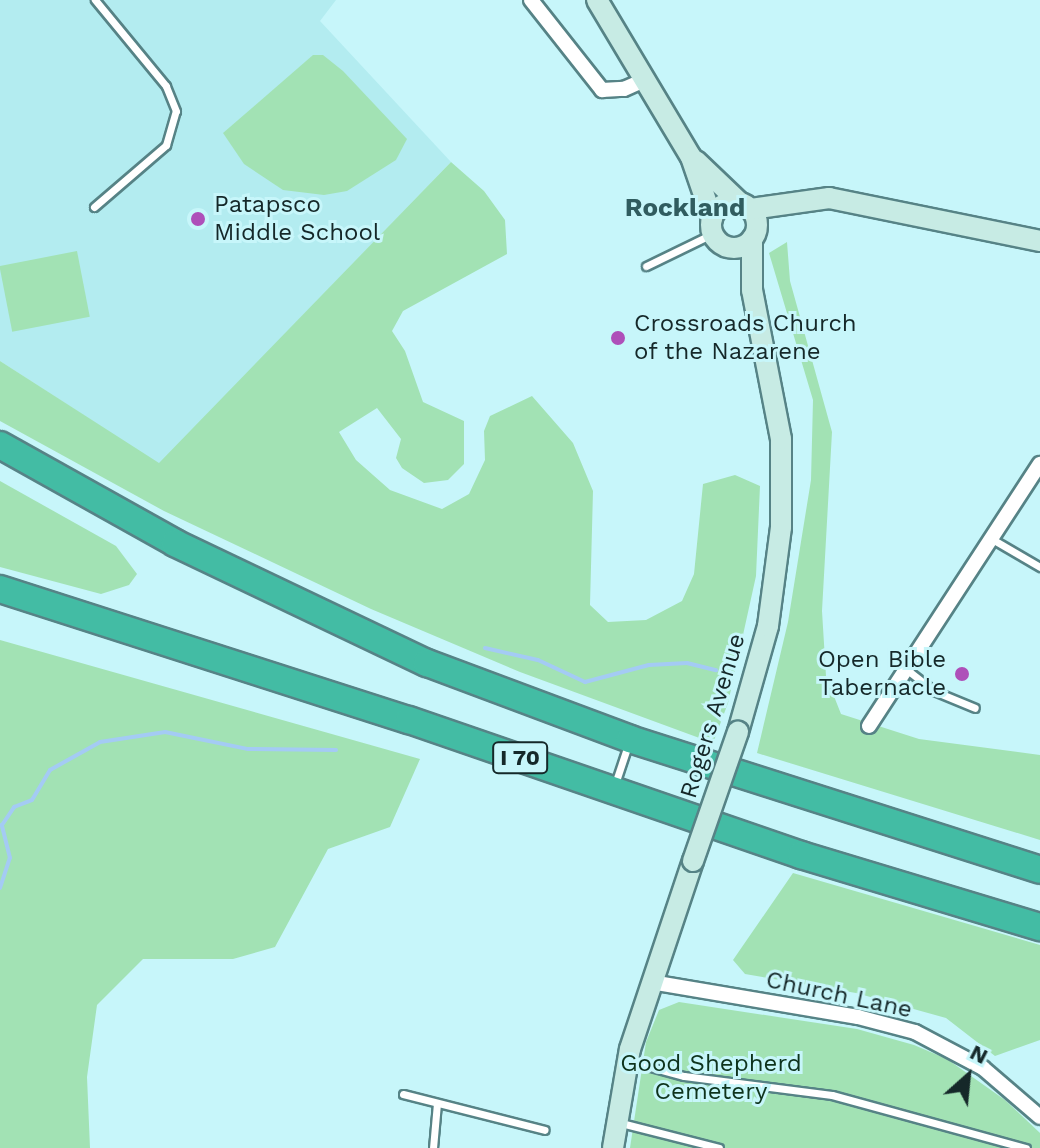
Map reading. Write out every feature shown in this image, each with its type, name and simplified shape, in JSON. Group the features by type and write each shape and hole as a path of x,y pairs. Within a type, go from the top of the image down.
{"highway":[{"name":"I 70","path":"0,445 296,604 427,663 630,739 1040,870"},
{"name":"I 70","path":"0,589 613,790 801,855 1040,927"}],"main road":[{"name":"Rogers Avenue","path":"597,0 691,157 750,219 752,290 781,439 781,527 768,626 738,732 627,1060 613,1148"},
{"name":"Rogers Avenue","path":"691,157 716,233 752,290"},
{"path":"750,219 743,246 716,233 722,204 750,219 793,202 829,198 884,206 1040,241"}],"street":[{"path":"531,0 602,90 624,89 644,80"},
{"path":"869,726 1040,464"},
{"name":"Church Lane","path":"651,982 858,1017 915,1032 983,1068 1040,1117"}],"lane":[{"path":"94,207 166,145 176,111 166,86 95,0"},
{"path":"646,266 716,233"},
{"path":"990,538 1040,567"},
{"path":"906,669 934,691 975,708"},
{"path":"613,790 630,739"},
{"path":"627,1060 684,1076 832,1095 1026,1148"},
{"path":"403,1094 545,1130"},
{"path":"433,1148 437,1103"},
{"path":"616,1122 719,1148"}],"shaded area":[{"name":"Patapsco Middle School","path":"0,0 336,0 320,21 451,162 159,464 0,361"}],"green space":[{"path":"313,55 323,55 343,71 407,139 396,160 347,191 324,195 283,190 244,164 223,133"},
{"path":"451,162 484,191 505,220 507,254 403,311 392,331 405,351 423,402 464,421 464,464 448,480 424,483 402,468 396,458 401,439 377,408 339,432 356,460 390,490 442,509 469,494 485,460 484,431 490,416 532,396 573,443 593,491 590,605 608,622 646,620 682,601 694,574 703,484 735,475 760,486 756,576 728,703 713,743 520,672 371,609 164,511 0,421 0,361 159,463"},
{"path":"787,242 790,281 832,432 822,611 826,676 841,714 919,739 1040,755 1040,840 757,753 788,622 811,480 813,400 769,253"},
{"path":"77,251 90,317 12,332 0,266"},
{"path":"0,481 116,546 137,574 129,585 101,594 0,567"},
{"path":"0,640 420,759 390,827 328,849 275,947 233,959 143,959 97,1005 87,1077 90,1148 0,1148"},
{"path":"793,873 1040,945 1040,1040 995,1056 946,1018 856,993 745,974 733,960"},
{"name":"Good Shepherd Cemetery","path":"679,1002 857,1029 914,1045 947,1059 1005,1100 1040,1133 1040,1148 630,1148 646,1042 659,1010"}],"waterway":[{"path":"485,648 538,660 585,682 649,665 687,663 716,670"},
{"path":"0,888 10,858 2,825 14,807 32,800 50,770 100,742 165,732 248,749 336,750"}],"place":[{"name":"Patapsco Middle School","path":"198,219"},
{"name":"Crossroads Church of the Nazarene","path":"618,338"},
{"name":"Open Bible Tabernacle","path":"962,674"}],"district":[{"name":"Rockland","path":"685,208"}]}
